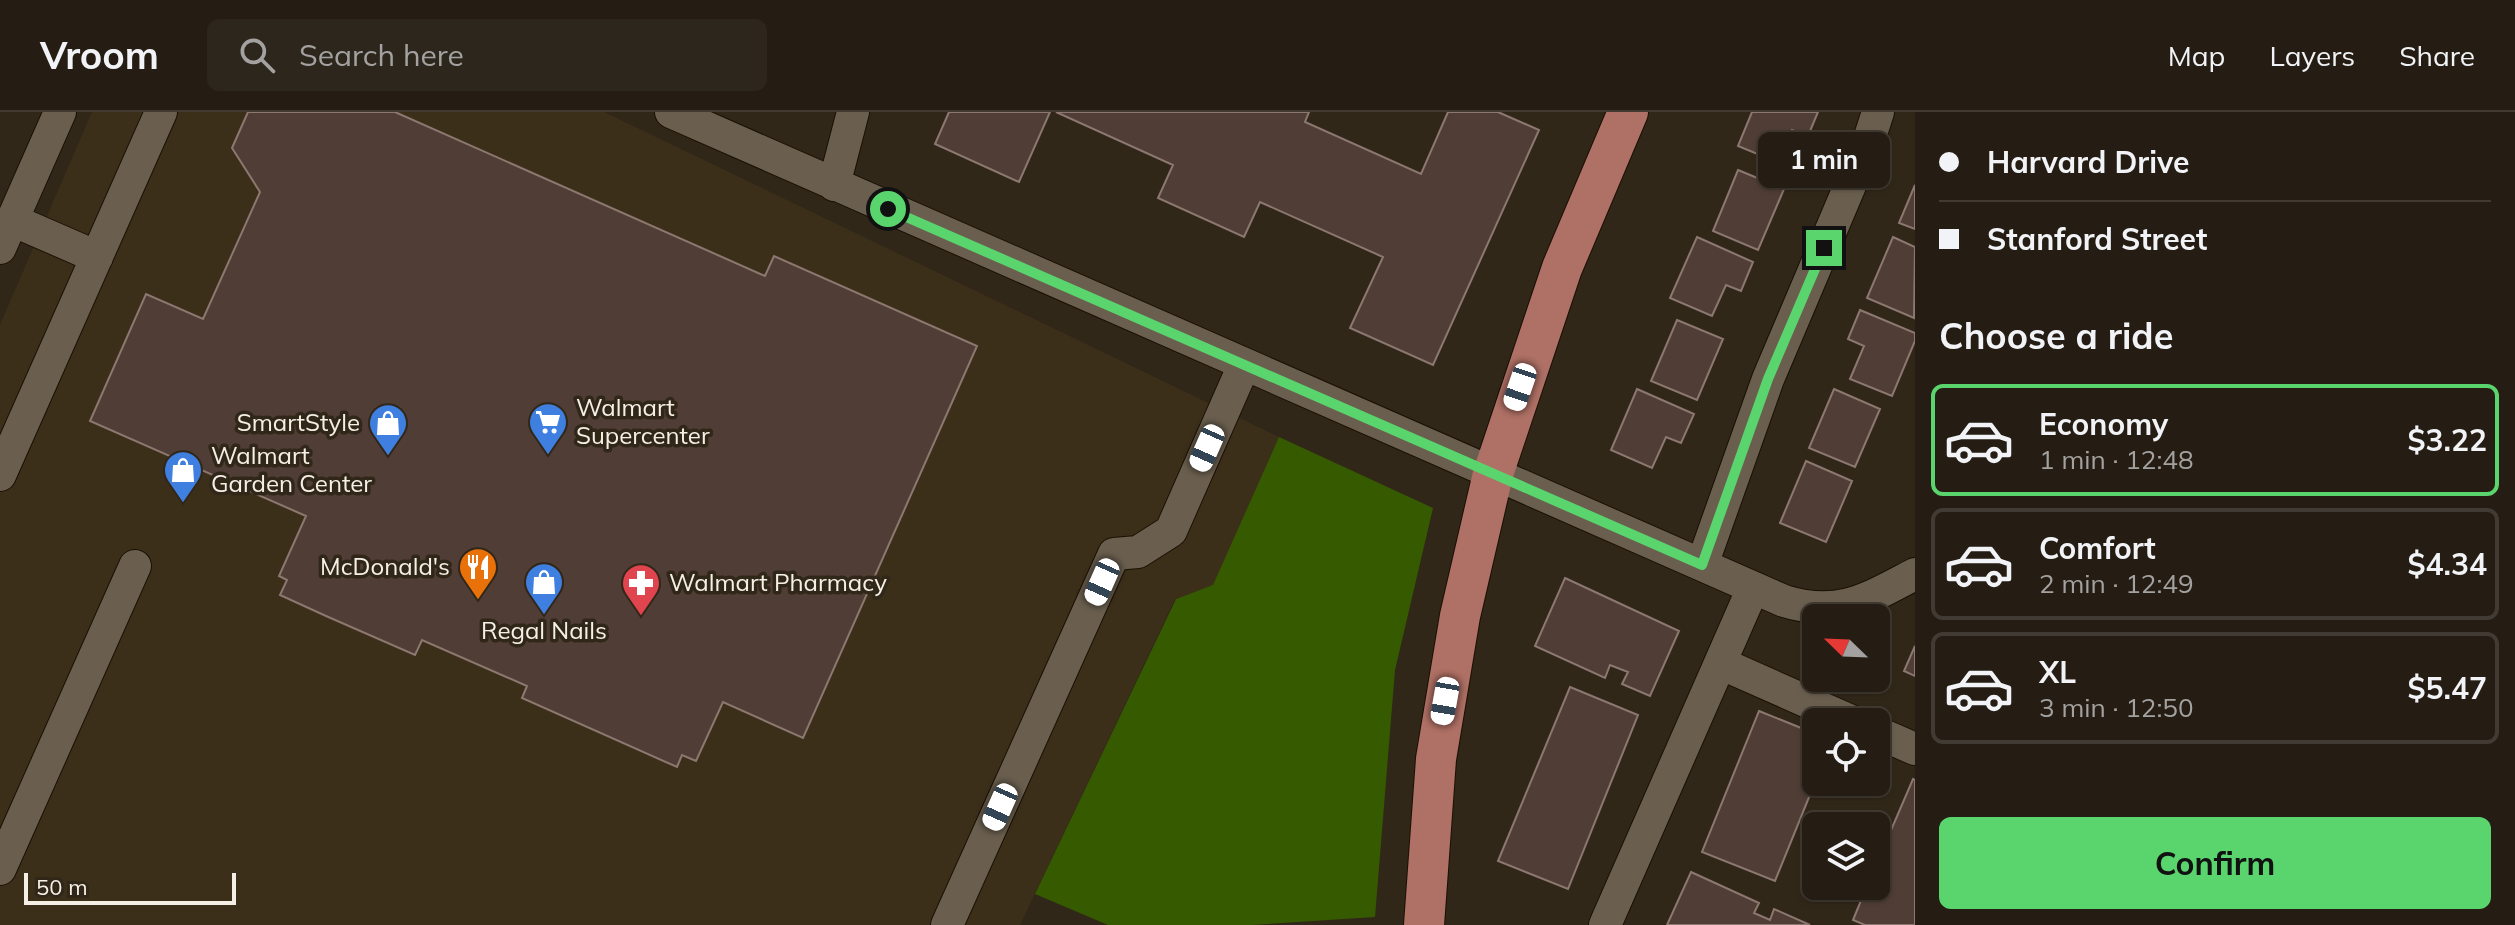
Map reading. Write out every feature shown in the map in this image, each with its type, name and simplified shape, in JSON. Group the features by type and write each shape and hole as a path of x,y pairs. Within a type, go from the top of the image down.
{"main road":[{"path":"1424,925 1436,759 1460,616 1493,474 1562,268 1627,112"}],"street":[{"path":"60,112 6,234 97,257"},
{"path":"0,475 161,112"},
{"path":"671,112 1753,588 1806,608 1827,609 1872,597 1915,574"},
{"path":"834,185 853,112"},
{"path":"1702,565 1768,379 1868,143 1878,112"},
{"path":"947,925 1114,554 1138,552 1171,531 1244,365"},
{"path":"0,869 135,566"},
{"path":"1605,925 1753,588"},
{"path":"1720,663 1821,708"},
{"path":"1890,738 1915,749"}],"shaded area":[{"path":"92,112 604,112 1279,437 1213,586 1175,599 1020,925 0,925 0,325"}],"green space":[{"path":"1279,437 1433,508 1395,670 1375,917 1252,925 1108,925 1035,894 1176,599 1213,585"}],"building":[{"name":"Walmart Supercenter","path":"248,112 395,112 765,276 774,256 977,346 803,738 723,702 696,761 682,755 677,767 522,698 527,686 422,640 415,655 326,616 280,595 287,580 279,576 306,516 90,421 146,294 203,319 260,192 232,148"},
{"path":"949,112 1050,112 1019,182 935,144"},
{"path":"1056,112 1309,112 1305,122 1421,174 1448,112 1498,112 1539,130 1433,365 1350,328 1383,257 1260,202 1244,237 1158,198 1173,165"},
{"path":"1752,112 1818,112 1808,136 1792,130 1779,163 1738,146"},
{"path":"1738,170 1784,189 1758,250 1713,231"},
{"path":"1915,185 1915,229 1899,223"},
{"path":"1697,237 1753,262 1741,291 1726,285 1712,316 1670,298"},
{"path":"1893,237 1915,247 1914,318 1867,298"},
{"path":"1860,310 1915,333 1915,341 1892,396 1850,379 1864,346 1848,339"},
{"path":"1677,320 1723,339 1697,400 1651,381"},
{"path":"1637,389 1694,414 1681,443 1666,437 1652,468 1611,450"},
{"path":"1834,389 1880,409 1855,467 1809,448"},
{"path":"1806,461 1852,481 1826,542 1780,523"},
{"path":"1565,578 1679,631 1650,696 1622,684 1628,672 1610,665 1605,678 1535,646"},
{"path":"1915,646 1915,676 1904,671"},
{"path":"1570,687 1638,715 1568,889 1498,861"},
{"path":"1759,711 1802,728 1802,796 1810,796 1775,881 1702,852"},
{"path":"1913,779 1915,925 1865,925 1853,920 1861,900 1890,900 1890,832"},
{"path":"1691,872 1759,903 1754,913 1770,920 1774,909 1810,925 1667,925"}],"place":[{"name":"Walmart Supercenter","path":"548,456"},
{"name":"SmartStyle","path":"388,457"},
{"name":"Walmart Garden Center","path":"183,504"},
{"name":"McDonald's","path":"478,601"},
{"name":"Regal Nails","path":"544,616"},
{"name":"Walmart Pharmacy","path":"641,617"}],"route":[{"path":"888,209 1702,565 1768,379 1824,248"}]}
